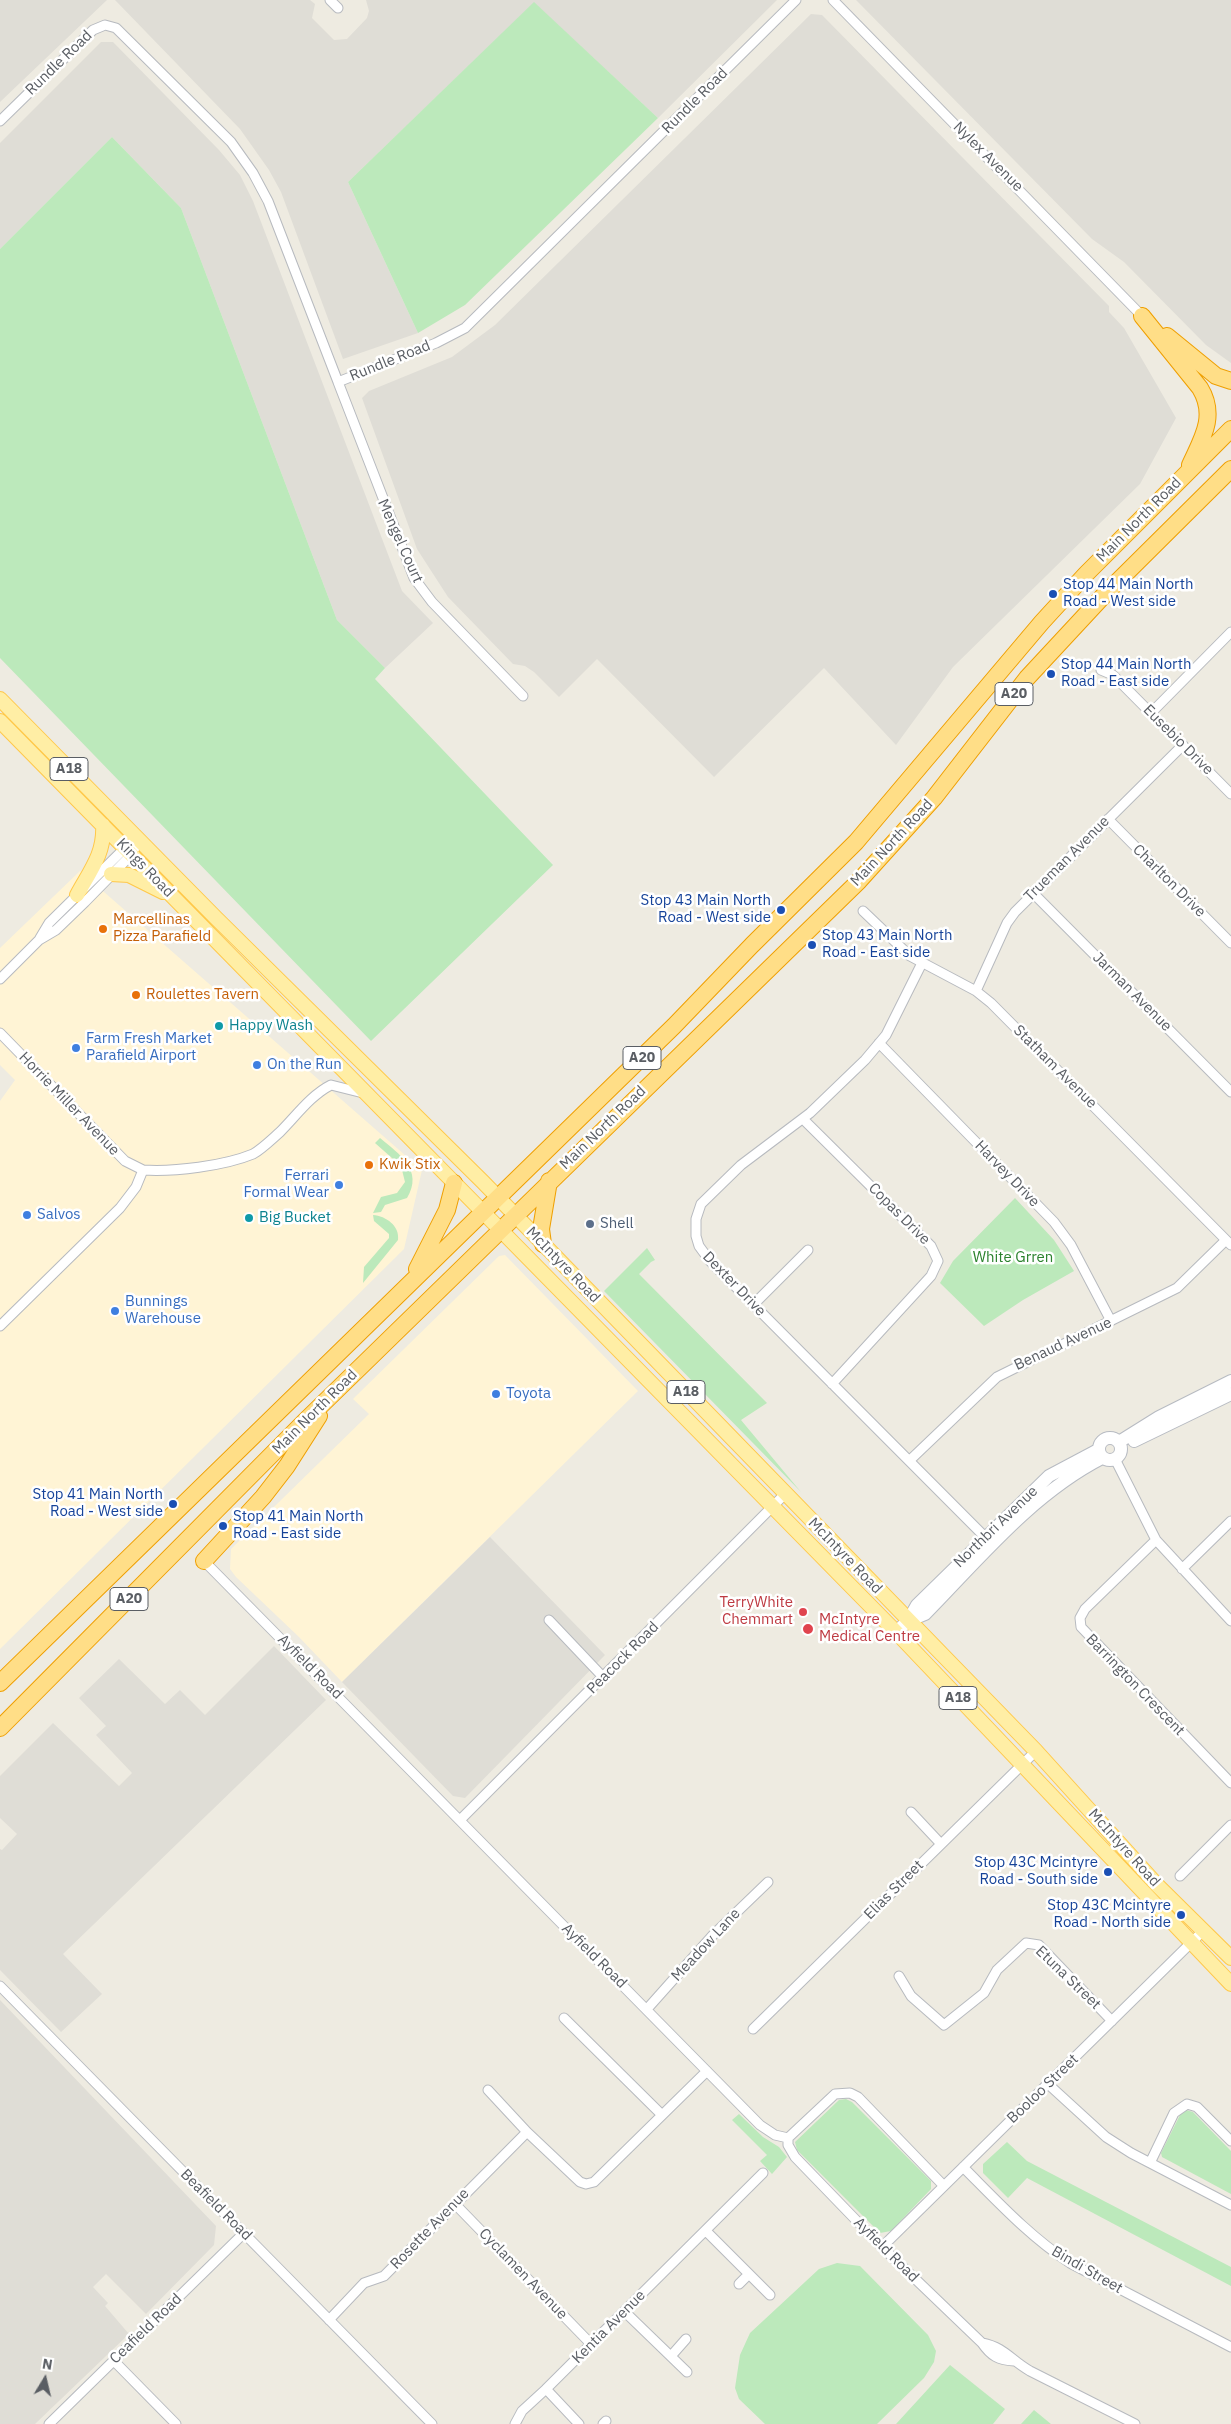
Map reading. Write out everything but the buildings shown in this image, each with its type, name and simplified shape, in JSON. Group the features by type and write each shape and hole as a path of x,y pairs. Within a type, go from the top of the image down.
{"highway":[{"path":"1142,316 1216,376 1231,381"},
{"path":"1142,316 1200,388 1206,401 1208,425 1186,474"},
{"name":"Main North Road","path":"0,1683 669,1032 752,945 856,842 1042,622 1231,429"},
{"name":"Main North Road","path":"0,1728 514,1215 858,881 934,798 1027,678 1106,593 1231,469"},
{"path":"543,1244 541,1229 549,1181"},
{"path":"412,1280 447,1210 454,1183"},
{"path":"204,1561 263,1497 287,1466 336,1391"}],"main road":[{"name":"Kings Road","path":"0,699 498,1198"},
{"name":"Kings Road","path":"0,721 500,1230"},
{"path":"77,895 100,856 104,841 103,825"},
{"path":"111,874 129,876 176,900"},
{"name":"McIntyre Road","path":"498,1198 1036,1751 1154,1881 1231,1958"},
{"name":"McIntyre Road","path":"500,1230 896,1632 1023,1763 1231,1984"},
{"path":"626,1329 645,1361 638,1370"}],"street":[{"path":"330,0 338,8"},
{"name":"Rundle Road","path":"0,121 93,30 105,25 116,28 220,131 253,173 268,201 338,382 436,343 465,328 796,0"},
{"name":"Nylex Avenue","path":"833,0 1142,316"},
{"name":"Mengel Court","path":"338,382 365,458 414,578 432,602 523,696"},
{"path":"1151,713 1229,639"},
{"name":"Eusebio Drive","path":"1101,670 1113,675 1231,794"},
{"name":"Trueman Avenue","path":"976,991 1007,923 1033,893 1182,745"},
{"name":"Charlton Drive","path":"1108,819 1231,943"},
{"path":"39,940 49,923 77,895 139,840"},
{"path":"0,979 39,940 56,930 111,874 128,850"},
{"name":"Jarman Avenue","path":"1033,893 1231,1092"},
{"name":"Statham Avenue","path":"862,910 910,956 976,991 991,1003 1228,1243"},
{"name":"Dexter Drive","path":"922,963 886,1035 879,1044 803,1119 741,1165 706,1197 698,1211 696,1236 704,1254 988,1541"},
{"name":"Horrie Miller Avenue","path":"0,1033 125,1161 143,1170"},
{"name":"Harvey Drive","path":"879,1044 1054,1222 1071,1246 1111,1321"},
{"path":"0,1326 120,1208 136,1187 143,1170 198,1166 234,1160 255,1153 296,1116 319,1091 331,1085 342,1086 368,1095"},
{"name":"Copas Drive","path":"803,1119 931,1246 938,1261 931,1276 832,1384"},
{"name":"Benaud Avenue","path":"909,1461 998,1377 1177,1288 1228,1243"},
{"path":"753,1304 808,1250"},
{"path":"1120,1445 1158,1418 1231,1382"},
{"path":"1120,1445 1231,1394"},
{"path":"1105,1456 1120,1455 1120,1445 1113,1438 1106,1438 1100,1443 1105,1456 1156,1540 1231,1621"},
{"name":"Northbri Avenue","path":"896,1632 908,1621 917,1605 988,1541 1049,1476 1105,1456"},
{"name":"Peacock Road","path":"460,1820 786,1494"},
{"path":"1182,1569 1231,1521"},
{"name":"Barrington Crescent","path":"1156,1540 1085,1609 1080,1618 1081,1627 1085,1634 1231,1783"},
{"name":"Ayfield Road","path":"204,1561 767,2131 788,2138 788,2145 796,2157 882,2247 982,2343 995,2358 1014,2361 1135,2424"},
{"path":"549,1620 604,1677"},
{"name":"Elias Street","path":"753,2029 1036,1751"},
{"path":"911,1812 941,1844"},
{"path":"1180,1876 1231,1825"},
{"name":"Meadow Lane","path":"646,2009 713,1935 768,1882"},
{"name":"Booloo Street","path":"882,2247 1203,1930"},
{"name":"Etuna Street","path":"899,1976 911,1996 944,2025 984,1993 997,1970 1026,1943 1039,1945 1112,2021"},
{"name":"Beafield Road","path":"0,1986 432,2424"},
{"path":"564,2018 662,2115"},
{"path":"488,2090 527,2132 580,2182 586,2184 594,2182 707,2071"},
{"path":"1048,2084 1106,2137 1150,2163 1231,2205"},
{"path":"788,2138 835,2094 850,2093 858,2097 943,2186"},
{"path":"1150,2163 1174,2113 1187,2104 1197,2107 1231,2142"},
{"name":"Rosette Avenue","path":"329,2320 364,2283 384,2276 527,2132"},
{"name":"Bindi Street","path":"963,2167 1028,2232 1046,2247 1087,2272 1231,2347"},
{"name":"Kentia Avenue","path":"515,2424 522,2411 625,2312 763,2174"},
{"name":"Cyclamen Avenue","path":"455,2204 591,2344"},
{"path":"706,2231 770,2295"},
{"name":"Ceafield Road","path":"49,2424 244,2233"},
{"path":"739,2284 749,2274"},
{"path":"625,2312 687,2372"},
{"path":"671,2356 686,2339"},
{"path":"114,2360 176,2424"},
{"path":"546,2389 579,2424"}],"shaded area":[{"path":"0,0 107,0 0,102"},
{"path":"115,0 310,0 315,4 312,18 334,40 347,39 367,18 369,11 366,0 777,0 658,118 534,3 348,182 418,333 343,359 281,192 269,170 240,129"},
{"path":"856,0 1231,0 1231,363 1206,345 1124,262 1092,239"},
{"path":"811,14 822,15 1109,306 1109,312 1124,328 1176,418 1140,484 953,667 896,745 824,668 714,777 597,659 559,697 534,672 525,666 513,664 448,597 417,549 362,398 369,391 452,357 495,325"},
{"path":"101,42 113,42 219,150 240,175 253,201 402,591 433,623 385,668 337,620 181,208 112,137 0,249 0,143"},
{"path":"80,871 422,1170 404,1249 0,1649 0,1101 15,1080 0,1065 0,948"},
{"path":"505,1255 638,1391 342,1682 299,1637 236,1577 230,1569 231,1549 369,1414 353,1399 499,1256"},
{"path":"490,1537 605,1655 465,1798 453,1796 342,1682"},
{"path":"274,1646 326,1700 63,1954 102,1994 61,2032 0,1970 0,1849 2,1850 17,1834 0,1818 0,1776 53,1723 119,1786 132,1773 96,1735 106,1726 79,1698 119,1659 165,1704 180,1690 205,1715"},
{"path":"0,2000 216,2226 214,2245 146,2314 106,2274 93,2287 108,2303 105,2306 129,2334 35,2424 0,2424"}],"green space":[{"path":"534,2 658,118 465,305 418,333 348,182"},
{"path":"112,137 181,208 337,620 385,668 375,679 553,865 371,1041 0,658 0,249"},
{"path":"380,1138 395,1150 407,1164 413,1179 412,1188 407,1198 385,1205 381,1212 373,1213 381,1197 397,1193 405,1182 401,1166 375,1143"},
{"name":"White Grren","path":"1015,1198 1054,1240 1074,1271 1023,1300 984,1326 940,1283 953,1261"},
{"path":"373,1215 383,1217 394,1226 397,1230 398,1240 363,1283 364,1267 389,1238 389,1234 374,1221"},
{"path":"647,1248 655,1260 639,1274 767,1403 741,1420 801,1492 604,1291"},
{"path":"846,2099 852,2102 931,2181 931,2189 891,2231 880,2233 797,2150 795,2142 839,2100"},
{"path":"1182,2111 1193,2112 1231,2151 1231,2194 1162,2157 1161,2153"},
{"path":"739,2114 763,2137 779,2147 787,2157 772,2174 760,2161 767,2155 732,2120"},
{"path":"1007,2142 1027,2161 1231,2267 1231,2286 1027,2178 1008,2198 983,2173 983,2164"},
{"path":"837,2263 860,2266 928,2335 936,2351 934,2362 924,2378 877,2424 765,2424 739,2399 735,2388 740,2355 750,2333 819,2269"},
{"path":"950,2365 1005,2409 993,2424 896,2424"},
{"path":"1034,2410 1051,2424 1021,2424"}],"place":[{"name":"Stop 44 Main North Road - West side","path":"1053,594"},
{"name":"Stop 44 Main North Road - East side","path":"1051,674"},
{"name":"Stop 43 Main North Road - West side","path":"781,910"},
{"name":"Marcellinas Pizza Parafield","path":"103,929"},
{"name":"Stop 43 Main North Road - East side","path":"812,945"},
{"name":"Roulettes Tavern","path":"136,995"},
{"name":"Happy Wash","path":"219,1026"},
{"name":"Farm Fresh Market Parafield Airport","path":"76,1048"},
{"name":"On the Run","path":"257,1065"},
{"name":"Kwik Stix","path":"369,1165"},
{"name":"Ferrari Formal Wear","path":"339,1185"},
{"name":"Salvos","path":"27,1215"},
{"name":"Big Bucket","path":"249,1218"},
{"name":"Shell","path":"590,1224"},
{"name":"Bunnings Warehouse","path":"115,1311"},
{"name":"Toyota","path":"496,1394"},
{"name":"Stop 41 Main North Road - West side","path":"173,1504"},
{"name":"Stop 41 Main North Road - East side","path":"223,1526"},
{"name":"TerryWhite Chemmart","path":"803,1612"},
{"name":"McIntyre Medical Centre","path":"808,1629"},
{"name":"Stop 43C Mcintyre Road - South side","path":"1108,1872"},
{"name":"Stop 43C Mcintyre Road - North side","path":"1181,1915"}]}
